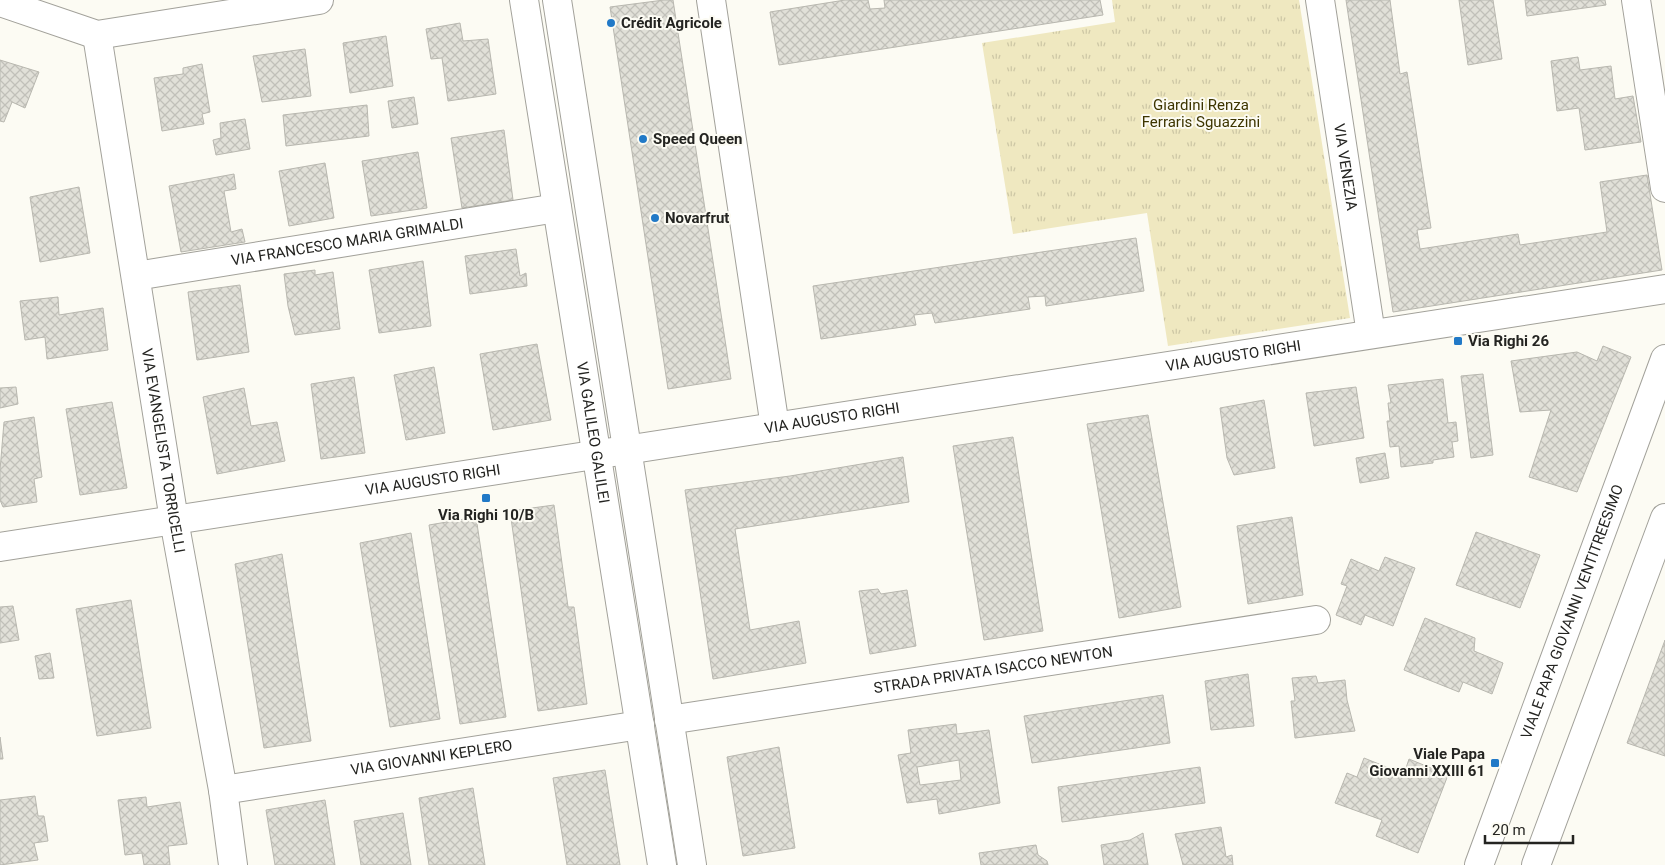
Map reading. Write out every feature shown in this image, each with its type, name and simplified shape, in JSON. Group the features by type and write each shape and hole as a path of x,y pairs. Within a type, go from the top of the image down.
{"street":[{"path":"0,2 97,35 319,0"},
{"name":"VIA GALILEO GALILEI","path":"524,0 662,865"},
{"name":"VIA GALILEO GALILEI","path":"557,0 692,865"},
{"path":"711,0 775,427"},
{"name":"VIA VENEZIA","path":"1320,0 1371,334"},
{"path":"1636,0 1665,188"},
{"name":"VIA EVANGELISTA TORRICELLI","path":"97,35 174,520 223,790 233,865"},
{"name":"VIA FRANCESCO MARIA GRIMALDI","path":"136,276 558,208"},
{"name":"VIA AUGUSTO RIGHI","path":"0,547 1665,289"},
{"name":"VIALE PAPA GIOVANNI VENTITREESIMO","path":"1479,865 1665,359"},
{"path":"1536,865 1665,518"},
{"name":"STRADA PRIVATA ISACCO NEWTON","path":"669,720 1316,620"},
{"name":"VIA GIOVANNI KEPLERO","path":"223,790 640,725"}],"green space":[{"name":"Giardini Renza Ferraris Sguazzini","path":"1112,0 1299,0 1350,318 1168,346 1147,213 1013,234 982,43 1115,22"}],"building":[{"path":"673,0 731,379 668,389 610,7"},
{"path":"845,0 868,0 870,9 885,8 884,0 1100,0 1103,15 779,65 770,12"},
{"path":"1346,0 1390,0 1400,74 1407,72 1431,228 1417,230 1420,249 1518,234 1520,245 1607,232 1600,182 1647,175 1662,270 1393,312"},
{"path":"1459,0 1493,0 1502,59 1468,65"},
{"path":"1525,0 1605,0 1606,5 1527,16"},
{"path":"460,23 463,41 488,39 496,94 448,101 442,58 431,59 426,29"},
{"path":"386,36 393,86 350,93 343,43"},
{"path":"305,49 311,96 262,102 253,56"},
{"path":"1578,57 1580,70 1611,66 1615,99 1633,96 1641,142 1585,150 1579,108 1557,111 1551,61"},
{"path":"0,60 39,72 25,108 12,102 4,122 0,121"},
{"path":"202,64 210,112 202,114 204,124 162,131 154,78 183,74 183,68"},
{"path":"414,97 418,124 392,128 388,101"},
{"path":"367,105 369,136 286,146 283,115"},
{"path":"245,119 250,149 216,155 213,140 221,138 220,123"},
{"path":"504,130 513,200 462,208 451,138"},
{"path":"418,152 427,208 371,216 362,161"},
{"path":"325,163 334,218 289,226 279,171"},
{"path":"234,174 236,189 224,191 231,232 242,229 245,242 181,252 169,186"},
{"path":"79,187 90,253 40,262 30,197"},
{"path":"1136,238 1144,291 1046,306 1045,296 1028,297 1030,309 935,323 932,313 914,315 916,325 821,339 813,286"},
{"path":"516,249 520,276 526,273 527,286 470,294 465,256"},
{"path":"423,261 431,326 379,333 369,270"},
{"path":"315,270 315,275 333,272 340,329 295,335 288,306 284,274"},
{"path":"240,285 249,352 197,360 188,292"},
{"path":"58,297 59,315 103,308 108,350 47,359 45,337 25,340 20,301"},
{"path":"537,344 551,420 493,430 480,354"},
{"path":"1603,346 1631,357 1577,492 1529,477 1551,410 1520,412 1511,361 1577,352 1597,361"},
{"path":"434,367 445,433 406,440 394,375"},
{"path":"1483,374 1493,455 1471,458 1461,376"},
{"path":"354,377 365,453 321,459 311,384"},
{"path":"1443,379 1448,423 1456,422 1458,441 1452,442 1454,457 1433,460 1433,463 1401,467 1399,446 1390,447 1387,421 1390,421 1388,403 1391,403 1388,385"},
{"path":"16,387 18,404 0,408 0,388"},
{"path":"1356,387 1364,438 1314,446 1306,393"},
{"path":"244,388 251,426 277,422 285,461 217,474 203,397"},
{"path":"1264,400 1275,468 1234,475 1227,458 1220,408"},
{"path":"112,402 127,488 80,495 66,409"},
{"path":"1148,415 1181,607 1119,618 1087,424"},
{"path":"34,417 42,477 34,479 37,502 3,507 0,500 0,470 4,422"},
{"path":"1013,437 1043,631 984,640 953,446"},
{"path":"1385,453 1389,478 1360,483 1356,458"},
{"path":"903,457 909,502 735,529 750,630 799,621 806,663 713,679 685,490 790,476"},
{"path":"554,505 568,607 574,607 587,704 538,711 510,511"},
{"path":"476,517 506,717 460,724 429,525"},
{"path":"1292,517 1303,595 1248,604 1237,526"},
{"path":"1476,532 1540,555 1520,608 1456,585"},
{"path":"411,533 440,719 390,727 360,543"},
{"path":"282,554 311,741 264,748 235,564"},
{"path":"1385,557 1415,568 1393,626 1365,615 1361,625 1336,615 1347,586 1341,584 1351,559 1379,571"},
{"path":"878,589 881,594 907,590 916,646 870,654 859,591"},
{"path":"131,600 151,728 97,736 76,609"},
{"path":"13,606 19,640 0,643 0,607"},
{"path":"1425,618 1475,638 1474,651 1503,663 1492,694 1463,682 1459,692 1404,670"},
{"path":"1665,640 1665,756 1627,743"},
{"path":"50,653 54,678 39,679 35,656"},
{"path":"1248,674 1254,726 1211,730 1205,681"},
{"path":"1316,676 1318,683 1345,680 1347,700 1355,731 1295,738 1291,701 1295,701 1292,678"},
{"path":"1163,695 1170,743 1032,763 1024,716"},
{"path":"956,724 957,734 989,730 1000,803 939,814 937,799 907,803 898,755 911,753 908,730","holes":["959,760 961,780 920,785 917,767"]},
{"path":"0,737 3,759 0,759"},
{"path":"779,747 795,848 743,856 727,757"},
{"path":"1364,758 1404,774 1409,759 1448,775 1418,853 1376,836 1382,820 1335,803 1347,773 1357,777"},
{"path":"1200,767 1205,803 1062,822 1058,787"},
{"path":"605,770 620,865 567,865 553,778"},
{"path":"473,788 485,865 429,865 419,798"},
{"path":"35,796 38,816 44,816 48,841 34,843 38,860 0,865 0,800"},
{"path":"146,797 147,807 180,802 187,844 168,846 170,865 144,865 142,853 125,855 118,800"},
{"path":"325,800 335,865 275,865 266,810"},
{"path":"403,813 411,865 361,865 354,821"},
{"path":"1221,827 1226,857 1232,855 1233,865 1183,865 1175,834"},
{"path":"1143,833 1148,865 1104,865 1101,845 1130,840"},
{"path":"1036,845 1038,855 1047,861 1048,865 981,865 979,853"}],"place":[{"name":"Crédit Agricole","path":"611,23"},
{"name":"Speed Queen","path":"643,139"},
{"name":"Novarfrut","path":"655,218"},
{"name":"Via Righi 26","path":"1458,341"},
{"name":"Via Righi 10/B","path":"486,498"},
{"name":"Viale Papa Giovanni XXIII 61","path":"1495,763"}]}
